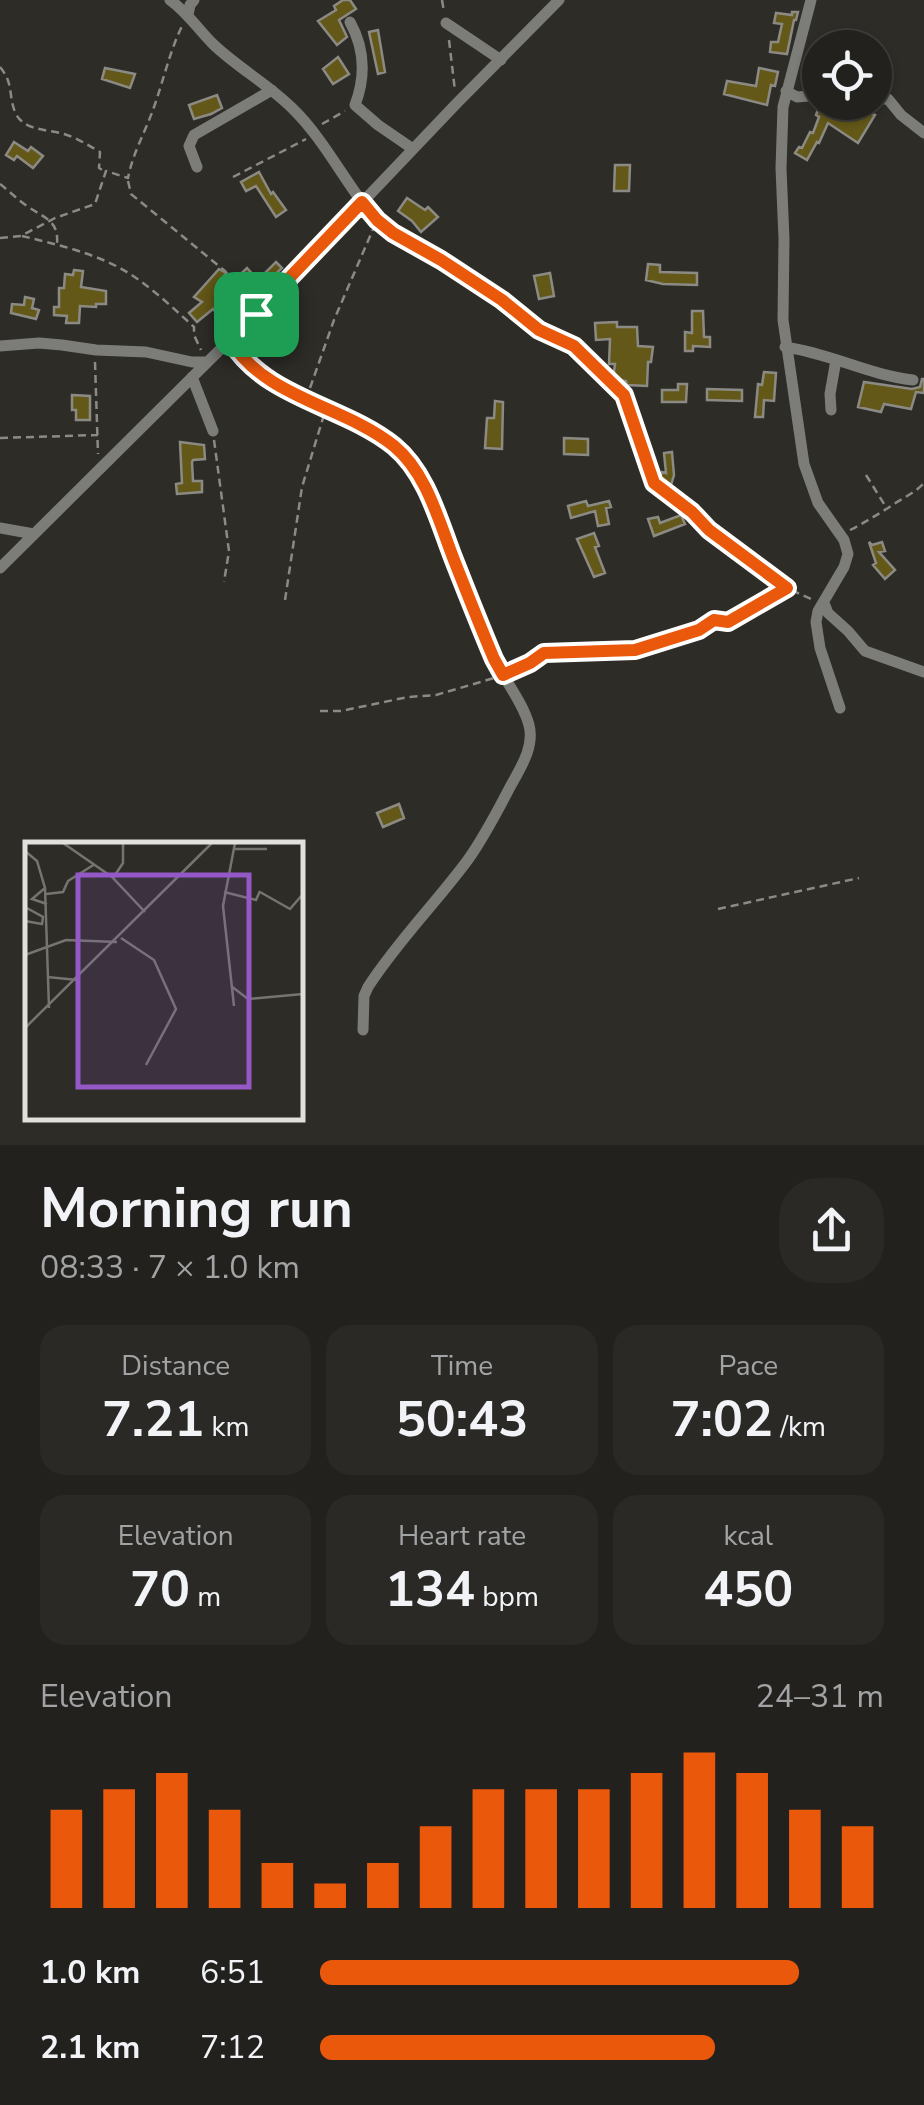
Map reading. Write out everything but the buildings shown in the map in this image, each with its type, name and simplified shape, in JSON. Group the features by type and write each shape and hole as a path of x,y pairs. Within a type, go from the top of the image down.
{"street":[{"path":"170,0 230,59 295,111 362,202"},
{"path":"188,15 194,0"},
{"path":"0,568 256,314 560,0"},
{"path":"810,0 786,91 781,168 783,320 804,464 818,503 846,547 847,561 816,622 816,634 840,708"},
{"path":"350,22 358,36 363,62 362,84 355,104 412,149"},
{"path":"446,22 501,60"},
{"path":"197,167 189,146 194,135 272,90"},
{"path":"786,91 802,97"},
{"path":"892,104 924,133"},
{"path":"230,340 238,354 268,379 373,432 408,460 428,496 488,643 529,724 531,735 524,760 484,837 368,987 363,1006 364,1030"},
{"path":"0,346 39,343 146,352 207,362"},
{"path":"785,347 814,351 886,377 913,380"},
{"path":"830,410 836,360"},
{"path":"192,377 213,431"},
{"path":"0,528 34,534"},
{"path":"822,605 865,651 924,673"}],"path":[{"path":"442,0 457,103"},
{"path":"188,15 130,161 131,194 226,271 256,314"},
{"path":"0,67 12,87 16,114 27,126 64,134 100,152 98,168 128,178"},
{"path":"233,178 314,134 316,128 355,104"},
{"path":"21,236 94,204 106,172"},
{"path":"0,184 30,209 51,220 57,234 56,244"},
{"path":"362,202 393,233 502,300 539,330 574,346 624,395 654,483 787,588 822,605"},
{"path":"284,600 302,487 323,418 310,390 377,220"},
{"path":"0,238 21,236 56,244 121,269 194,327 207,362"},
{"path":"96,350 98,471"},
{"path":"213,431 229,551 224,582"},
{"path":"0,438 99,435"},
{"path":"866,475 887,508"},
{"path":"838,532 878,517 924,483"},
{"path":"320,711 342,711 436,695 503,675 544,653 635,650 699,630 714,620 728,622 787,588"},
{"path":"718,909 859,878"}],"route":[{"path":"362,202 393,233 502,300 539,330 574,346 624,395 654,483 787,588 728,622 714,620 699,630 635,650 544,653 503,675 438,518 408,460 373,432 268,379 238,354 230,340 256,314 362,202"}]}
